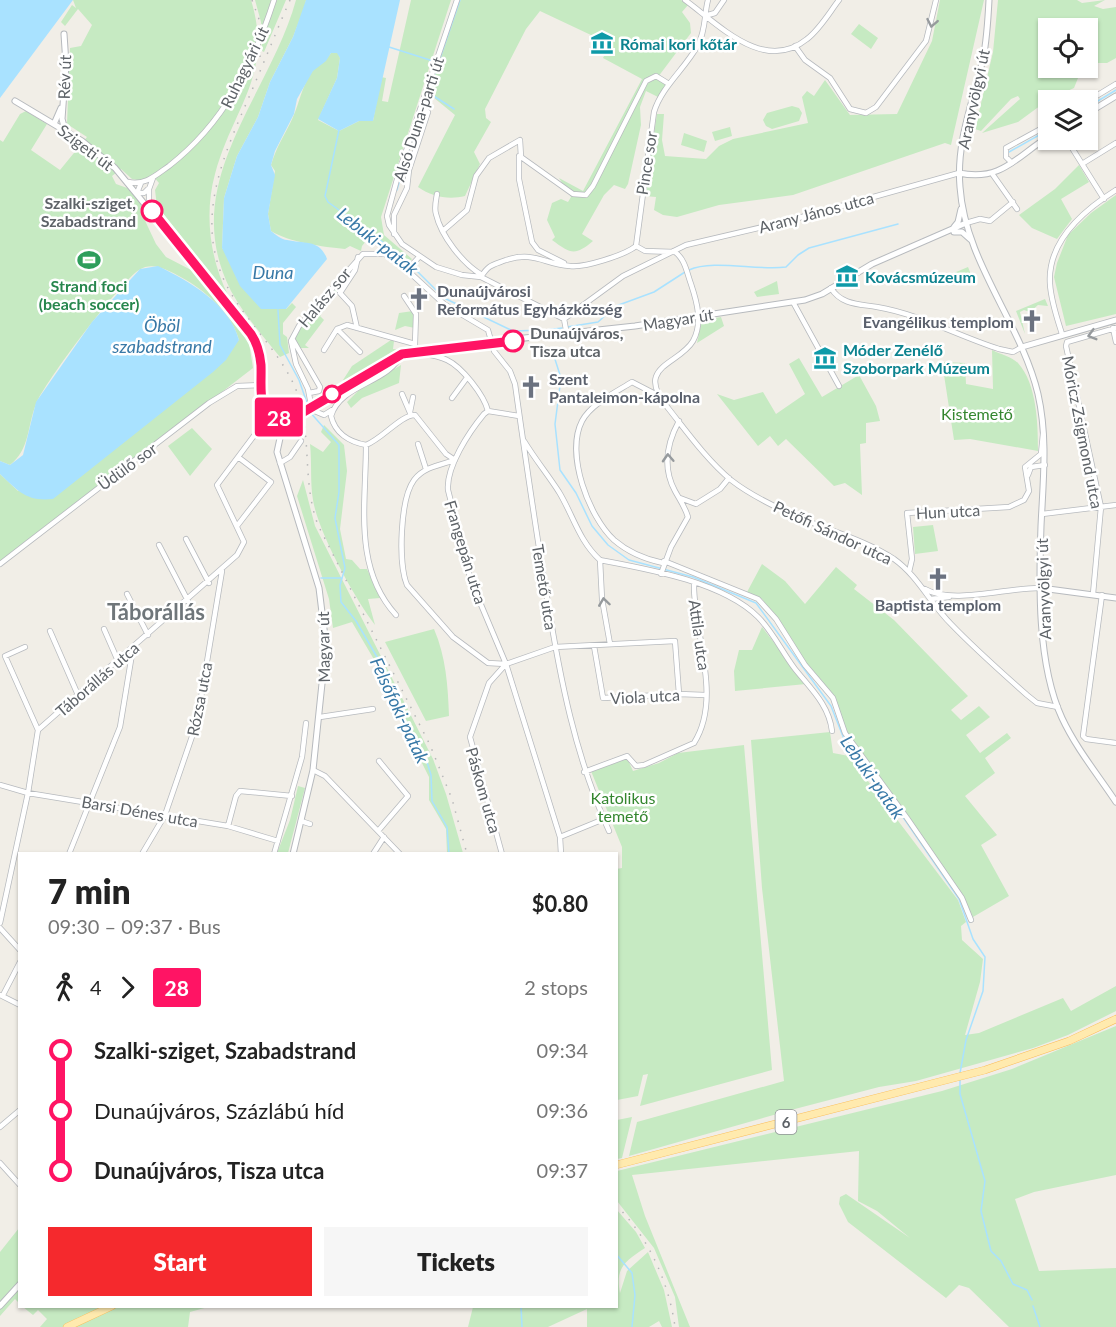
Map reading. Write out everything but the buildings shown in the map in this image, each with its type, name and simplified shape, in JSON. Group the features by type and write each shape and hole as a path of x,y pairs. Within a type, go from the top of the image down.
{"main road":[{"name":"6","path":"618,1164 959,1077 1069,1041 1116,1019"},
{"path":"67,1327 108,1308"}],"street":[{"name":"Ruhagyári út","path":"128,182 141,183 153,178 196,143 222,114 248,68 274,0"},
{"name":"Alsó Duna-parti út","path":"395,235 388,219 389,209 457,0"},
{"path":"685,0 736,38 753,47 779,51 795,46 812,35 839,0"},
{"path":"708,15 715,13 724,0"},
{"path":"795,46 805,60 831,78 850,109 862,113 876,107 924,45 930,33 936,0"},
{"name":"Aranyvölgyi út","path":"989,0 985,47 963,131 959,181 966,223 1022,347 1039,398 1045,458 1041,588 1047,658 1058,707"},
{"path":"695,7 707,3 708,15"},
{"name":"Pince sor","path":"636,246 654,112 669,84 698,45 708,15"},
{"name":"Rév út","path":"64,34 66,64 62,119 65,130"},
{"path":"521,157 573,194 586,195 593,186 646,81 656,76 669,84"},
{"path":"1098,95 1116,84"},
{"path":"1098,107 1116,96"},
{"name":"Szigeti út","path":"15,101 65,130 102,156 149,207 251,334 260,354 262,403 272,413"},
{"path":"54,124 63,104"},
{"path":"425,109 428,111 410,164 407,188 394,215 395,235 419,257 447,272 481,276"},
{"path":"1012,163 1006,157 1006,148 1038,130"},
{"path":"444,230 465,213 476,176 489,158 520,140 519,179 530,236 534,246 546,257"},
{"path":"1082,164 1116,143"},
{"path":"959,173 969,176 993,175 1038,144"},
{"path":"1073,150 1104,199"},
{"name":"Arany János utca","path":"564,322 623,276 673,251 702,240 784,222 959,173"},
{"path":"993,175 1017,209"},
{"path":"959,181 969,176"},
{"name":"Ruhagyári út","path":"149,207 148,189 153,178"},
{"path":"141,183 137,193 144,193 148,189"},
{"path":"1062,334 1049,282 1054,261 1073,222 1116,190"},
{"path":"437,194 436,214 462,261 481,276 564,322 566,333"},
{"path":"966,223 980,219 990,221 1012,202"},
{"path":"946,233 958,222 962,204"},
{"name":"Magyar út","path":"296,416 414,349 492,344 811,298 872,264 966,223"},
{"path":"946,233 962,232 975,246"},
{"path":"481,276 492,263 529,255 546,257 576,266 623,254 636,246"},
{"name":"Arany János utca","path":"636,246 645,251 673,251"},
{"path":"661,397 656,383 658,372 691,344 699,311 686,271 679,255 673,251"},
{"name":"Halász sor","path":"291,338 320,387 319,391 309,393 292,352 291,338 358,257 365,253 374,254"},
{"name":"Temető utca","path":"374,254 383,253 409,269 444,304 488,330 494,351 514,380 555,647 569,717 584,772 609,831"},
{"name":"Halász sor","path":"357,328 352,306 340,293 355,270 358,257"},
{"path":"409,269 419,257"},
{"path":"831,288 850,303 907,313 995,348 1013,352 1062,334 1116,320"},
{"path":"404,296 416,314 414,349"},
{"path":"793,302 839,386"},
{"path":"324,350 337,329 347,325 357,328 448,360 466,379 488,411 519,416"},
{"path":"1115,328 1116,342"},
{"name":"Móricz Zsigmond utca","path":"1093,594 1101,507 1067,342 1115,328"},
{"path":"337,329 360,352"},
{"path":"309,393 314,412 324,415 333,411 350,393 396,365 402,354"},
{"path":"452,398 466,379"},
{"name":"Petőfi Sándor utca","path":"664,562 635,555 610,535 593,511 577,463 576,452 582,422 599,404 632,382 661,397 729,478 749,492 797,517 879,550 909,572 951,624 1037,704 1058,707"},
{"name":"Üdülő sor","path":"0,564 208,403 237,386 260,385"},
{"path":"402,394 410,413 418,416 439,446 455,460"},
{"path":"333,411 333,424 338,431 350,440 366,445 385,435 410,413 413,397"},
{"name":"Frangepán utca","path":"488,411 480,419 455,460 447,479 448,490 471,581 506,664 560,837 561,852"},
{"path":"238,457 271,482 237,526 216,485 272,413 284,426 296,416"},
{"path":"279,419 296,416"},
{"path":"661,574 664,562 688,517 671,480 667,456 669,439 679,421"},
{"name":"Magyar út","path":"284,426 277,444 280,463 319,588 324,613 326,658 313,770 294,852"},
{"name":"Aranyvölgyi út","path":"1034,459 1041,453 1043,434"},
{"path":"523,439 558,492 576,528 600,560 602,599 610,644"},
{"path":"280,463 290,457 301,441"},
{"path":"418,444 426,469"},
{"path":"366,445 365,540 369,568 380,596 396,615"},
{"path":"1034,459 1045,458"},
{"name":"Hun utca","path":"1028,481 1025,469 1034,459"},
{"path":"455,460 426,469 414,480 405,501 402,551 404,577 412,591 453,637 484,661 506,664 555,647 675,641 679,694"},
{"path":"1036,466 1045,465"},
{"path":"1036,466 1044,474"},
{"name":"Hun utca","path":"909,572 912,559 908,513 1013,506 1028,496 1029,469 1036,466"},
{"path":"678,496 688,503 696,504 720,489 729,478"},
{"path":"1042,514 1116,505"},
{"name":"Táborállás utca","path":"38,730 222,571 244,544 237,526"},
{"path":"186,539 209,583"},
{"path":"159,544 188,601"},
{"path":"600,560 694,584 727,597 758,617 824,706 832,731"},
{"path":"664,562 758,599 766,607 792,642 805,665 833,698 845,734 914,827 962,898 971,920"},
{"name":"Rózsa utca","path":"143,852 165,815 197,722 222,571"},
{"name":"Attila utca","path":"584,772 627,756 636,766 644,765 694,743 702,725 706,673 702,638 694,605 694,584"},
{"path":"921,586 932,593 955,595"},
{"path":"931,599 1041,588 1116,597"},
{"path":"127,594 148,635"},
{"path":"1102,595 1083,734 1085,738 1116,743"},
{"path":"104,628 118,661"},
{"path":"50,631 78,695"},
{"name":"Viola utca","path":"594,646 603,698 705,695"},
{"path":"18,948 0,925 28,793 38,730 4,656 25,647"},
{"path":"70,852 92,803 120,727 133,647"},
{"name":"Páskom utca","path":"501,852 470,737 489,683 506,664"},
{"path":"1058,707 1066,726 1116,802"},
{"path":"320,717 373,709"},
{"path":"275,852 305,745 306,723"},
{"path":"378,831 408,796 380,761"},
{"path":"313,770 325,776 398,852"},
{"name":"Barsi Dénes utca","path":"0,785 28,793 228,826 278,841"},
{"path":"228,826 236,796 240,791 292,796"},
{"path":"560,837 604,819"},
{"path":"302,821 310,824"},
{"path":"374,852 384,837"},
{"path":"18,966 2,995 18,1004"},
{"path":"0,1127 18,1112"},
{"path":"0,1163 18,1183"},
{"path":"0,1306 18,1286"}],"green space":[{"path":"73,0 251,0 257,26 258,49 254,70 215,174 210,205 213,251 228,295 157,206 155,190 159,183 152,175 143,181 132,179 121,169 112,176 116,184 130,189 145,206 140,210 156,244 166,257 193,271 236,325 249,343 253,368 0,563 0,474 18,491 239,340 225,313 194,285 157,267 145,267 139,270 116,293 53,376 36,404 25,445 16,459 10,465 0,461 0,140 3,142 20,114 26,111 47,124 31,150 60,170 87,137 67,124 70,48 81,46 92,25 78,9 65,26 61,22 72,5 76,8"},
{"path":"255,0 286,0 264,52 262,51 261,22"},
{"path":"296,0 306,0 305,6 293,37 270,82 258,117 237,156 224,198 222,248 286,309 292,303 296,307 283,323 283,334 287,337 289,353 280,357 248,317 231,291 217,252 214,214 220,177 233,142 283,36"},
{"path":"411,0 451,0 381,217 384,235 412,259 406,266 370,236 361,251 350,246 345,249 306,243 271,231 268,214 275,171 271,165 311,73 331,53 338,53 340,58 337,78 318,120 339,131 359,121 373,121 381,77 386,78 382,101 388,102"},
{"path":"459,0 681,0 688,5 682,12 690,23 691,33 658,77 667,85 658,97 646,91 640,107 641,125 628,184 625,189 614,185 604,195 582,234 593,241 582,249 569,250 552,240 555,237 547,220 552,203 561,199 568,202 571,197 559,178 583,191 642,79 603,58 610,44 540,11 526,29 485,109 486,118 491,122 474,152 480,164 465,196 447,198 429,193 418,187 455,115 428,93"},
{"path":"940,0 984,0 951,145 945,143 793,195 719,205 677,217 663,215 654,210 656,197 644,196 657,114 664,114 662,140 665,156 706,159 719,146 733,139 808,123 802,97 807,91 814,96 825,80 850,115 897,114 932,41"},
{"path":"998,0 1077,0 1082,3 1105,0 1094,6 1103,9 1116,7 1116,58 1107,63 1098,63 1098,18 1038,18 1038,78 1078,78 1074,88 1038,90 1038,107 1018,122 982,133 1020,99 1018,96 1011,99 981,131 975,129 993,52"},
{"path":"859,24 878,38 871,49 851,34"},
{"path":"792,106 799,108 802,113 799,121 772,129 766,126 763,120 767,113"},
{"path":"730,127 732,136 715,141 712,132"},
{"path":"684,133 707,141 704,152 681,145"},
{"path":"1079,165 1089,182 1061,199 1072,219 1057,239 1032,228 1019,215 1055,189"},
{"path":"1116,195 1116,314 1066,326 1054,277 1057,263 1068,235 1091,213"},
{"path":"356,264 320,316 324,320 305,345 309,348 298,348 295,336 302,324"},
{"path":"968,267 972,277 953,284 949,275"},
{"path":"777,281 779,294 757,297 754,292"},
{"path":"1045,299 1048,306 1038,305 1030,312 1024,310 1020,312 1025,334 1016,311"},
{"path":"413,311 415,328 405,326 395,330 399,313"},
{"path":"721,317 724,326 697,343 702,320"},
{"path":"391,340 394,341 393,349 402,350 388,355 348,381 343,380 352,366"},
{"name":"Kistemető","path":"992,350 1018,363 1029,382 1037,417 1038,451 970,439 954,440 942,362 965,363 966,384 993,389"},
{"path":"799,358 822,397 859,375 876,406 880,421 866,423 866,443 860,444 862,495 845,483 834,486 786,439 778,446 770,436 758,446 717,394 734,400 763,392 776,414 805,394 789,364"},
{"path":"401,365 399,383 362,398 351,408 347,402 358,391"},
{"path":"324,425 344,445 347,471 340,529 346,559 352,560 360,569 367,569 380,598 368,599 375,625 338,565 316,513 312,493 310,444 323,452 331,442 321,432"},
{"path":"192,428 212,449 190,476 168,446"},
{"path":"303,480 315,526 433,759 463,852 447,852 446,829 429,800 429,777 409,737 396,697 352,622 333,628 329,599 297,496"},
{"path":"933,525 938,551 915,554 913,527"},
{"path":"762,564 785,581 805,604 836,567 857,585 854,589 894,620 968,696 951,710 961,720 979,706 990,717 966,735 980,753 1007,733 1011,738 985,758 995,773 965,796 997,835 981,845 1009,896 973,917 963,898 904,810 846,735 837,704 805,663 793,641 762,599 746,594"},
{"path":"762,627 806,684 735,691 734,671 739,650 752,650"},
{"path":"434,629 446,672 449,716 426,721 385,642"},
{"path":"830,732 833,753 849,756 958,900 966,922 961,926 962,940 983,959 980,982 965,1035 979,1033 1063,998 1071,1011 1116,986 1116,1011 1068,1035 1033,1048 916,1081 879,1087 791,1110 629,1156 637,1122 784,1081 762,888 751,740"},
{"name":"Katolikus temető","path":"744,745 772,1070 640,1106 648,1074 643,1075 638,1096 618,1100 618,869 622,868 622,847 591,771 627,758 633,771 659,763 678,753"},
{"path":"298,786 305,788 288,852 277,852 290,820"},
{"path":"1116,1026 1116,1175 1034,1192 1015,1199 1039,1271 1116,1268 1116,1327 1009,1327 969,1288 959,1285 946,1298 848,1222 839,1204 840,1197 846,1194 910,1238 877,1211 858,1201 859,1151 632,1175 645,1216 690,1327 679,1327 675,1297 654,1248 618,1202 618,1171 942,1091 1012,1069"},
{"path":"632,1117 622,1158 618,1159 618,1120"},
{"path":"618,1211 636,1232 645,1248 627,1261 620,1271 620,1293 627,1271 648,1252 664,1290 672,1327 662,1327 659,1321 649,1327 587,1327 587,1309 548,1327 468,1327 473,1308 618,1308"},
{"path":"18,1229 18,1302 15,1299 0,1316 0,1252"},
{"path":"24,1308 204,1308 190,1312 188,1327 40,1327 47,1319 38,1310 33,1315"}],"water":[{"path":"0,0 73,0 0,98"},
{"name":"Duna","path":"306,0 400,0 373,121 359,121 339,131 318,119 337,78 340,58 337,53 331,53 326,61 313,71 297,99 294,114 275,151 271,165 275,175 268,214 271,231 285,240 316,245 327,259 286,309 261,309 240,286 222,248 224,198 237,156 258,117 270,82 293,37"},
{"name":"Öböl szabadstrand","path":"158,266 207,295 227,315 239,340 226,360 213,372 53,499 36,499 24,494 0,474 0,461 10,465 23,455 36,402 92,322 140,269"}],"waterway":[{"path":"407,155 460,0"},
{"path":"389,47 433,61"},
{"path":"1098,101 1116,90"},
{"path":"429,93 454,109"},
{"name":"Lebuki-patak","path":"339,130 325,196 328,202 403,257 444,298 513,331 546,330 547,333"},
{"path":"1009,152 1038,136"},
{"path":"397,190 404,165"},
{"path":"689,270 710,265 786,267 809,248 898,224"},
{"path":"567,327 598,322 616,306 654,292 685,272"},
{"name":"Felsőfoki-patak","path":"278,310 280,345 299,380 308,406"},
{"path":"546,330 562,328"},
{"name":"Lebuki-patak","path":"552,350 561,378 555,424 560,470 576,493 592,526 608,545 629,560 693,577 756,603 831,706 844,739 892,801 959,899 973,939 985,957 983,991 966,1040 960,1073"},
{"name":"Felsőfoki-patak","path":"309,411 339,445 339,492 335,518 345,568 340,585 341,602 356,621 384,669 412,738 427,762 431,775 432,801 447,827 449,852"},
{"path":"321,578 341,578"},
{"name":"Lebuki-patak","path":"960,1078 960,1094 985,1181 981,1211 991,1251 1001,1261 1013,1284 1027,1290 1032,1300"},
{"name":"Felsőfoki-patak","path":"618,1256 632,1273 635,1295 632,1327"},
{"name":"Lebuki-patak","path":"1033,1306 1040,1327"},
{"path":"521,1308 522,1327"}],"railway":[{"path":"252,0 260,22 260,64"},
{"path":"290,0 221,168 212,215 213,239 218,264 236,302 275,353 292,380 302,411 310,493 318,525 430,745 452,799 466,852"},
{"path":"618,1207 638,1231 655,1261 668,1293 675,1327"}],"bus line":[{"name":"28","path":"152,211 255,340 261,364 260,397 267,409 277,416 295,417 390,358 402,354 415,350 513,341"}],"place":[{"name":"Római kori kőtár","path":"602,43"},
{"name":"Szalki-sziget, Szabadstrand","path":"152,211"},
{"name":"Strand foci (beach soccer)","path":"89,260"},
{"name":"Kovácsmúzeum","path":"847,276"},
{"name":"Dunaújvárosi Református Egyházközség","path":"419,299"},
{"name":"Evangélikus templom","path":"1032,321"},
{"name":"Dunaújváros, Tisza utca","path":"513,341"},
{"name":"Móder Zenélő Szoborpark Múzeum","path":"825,358"},
{"name":"Szent Pantaleimon-kápolna","path":"531,387"},
{"name":"Baptista templom","path":"938,579"}],"district":[{"name":"Táborállás","path":"156,611"}]}
